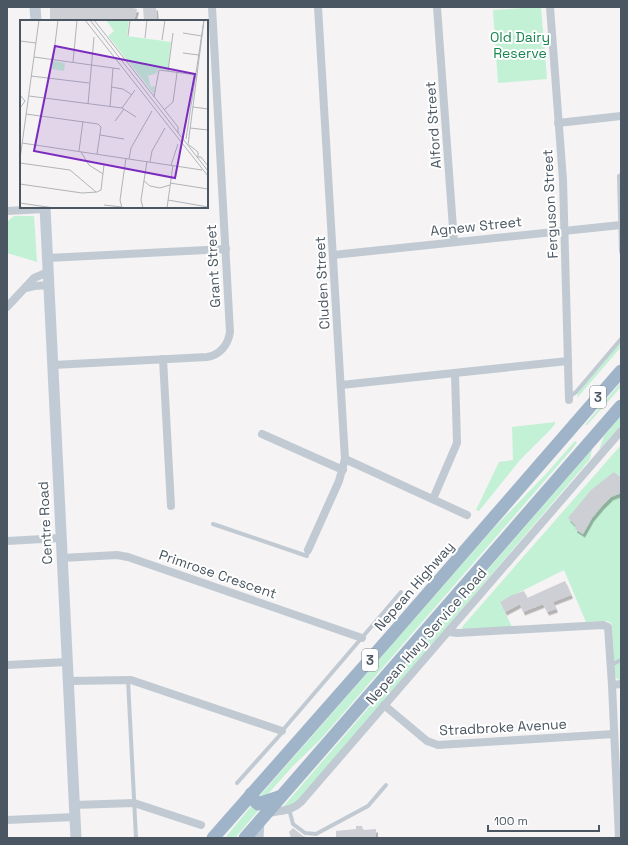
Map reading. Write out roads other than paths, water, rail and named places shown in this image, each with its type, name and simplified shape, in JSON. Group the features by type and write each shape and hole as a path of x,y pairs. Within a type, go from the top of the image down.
{"highway":[{"name":"Nepean Highway","path":"213,838 621,371"},
{"name":"3","path":"245,838 621,406"},
{"path":"576,423 592,438"},
{"path":"251,794 258,804 281,796"}],"main road":[{"path":"35,7 36,20"},
{"name":"Centre Road","path":"45,208 76,838"},
{"path":"258,838 262,818"}],"street":[{"name":"Grant Street","path":"163,359 207,357 215,355 219,353 227,344 230,332 212,7"},
{"name":"Cluden Street","path":"308,550 339,481 345,459 318,7"},
{"name":"Alford Street","path":"437,7 454,242"},
{"name":"Ferguson Street","path":"550,7 563,180 569,398"},
{"path":"558,123 621,116"},
{"path":"7,210 45,208"},
{"name":"Agnew Street","path":"333,255 621,225"},
{"path":"48,258 226,249"},
{"path":"7,307 34,278 48,272"},
{"path":"25,288 49,285"},
{"path":"53,365 163,359 171,506"},
{"path":"341,385 568,361"},
{"path":"433,499 457,443 455,373"},
{"name":"Nepean Hwy Service Road","path":"262,818 289,810 301,802 621,431"},
{"path":"262,434 343,470"},
{"path":"592,438 596,459"},
{"path":"345,459 467,514"},
{"path":"7,541 61,538"},
{"name":"Primrose Crescent","path":"62,558 117,555 128,557 362,638"},
{"path":"449,632 456,634 603,625 608,627 619,838"},
{"path":"7,665 67,662"},
{"path":"68,681 128,680 282,731"},
{"path":"612,685 621,684"},
{"name":"Stradbroke Avenue","path":"384,705 427,741 438,745 614,734"},
{"path":"74,805 134,802 201,825"},
{"path":"7,820 75,817"}],"lane":[{"path":"621,175 619,176 621,252"},
{"path":"569,398 576,392 621,339"},
{"path":"213,524 306,556 308,550"},
{"path":"237,783 280,735 401,592"},
{"path":"611,664 621,660"},
{"path":"128,680 136,838"},
{"path":"289,810 293,824 305,833 316,834 368,806 386,785"}],"park label":[{"name":"Old Dairy Reserve","path":"520,46"}]}
